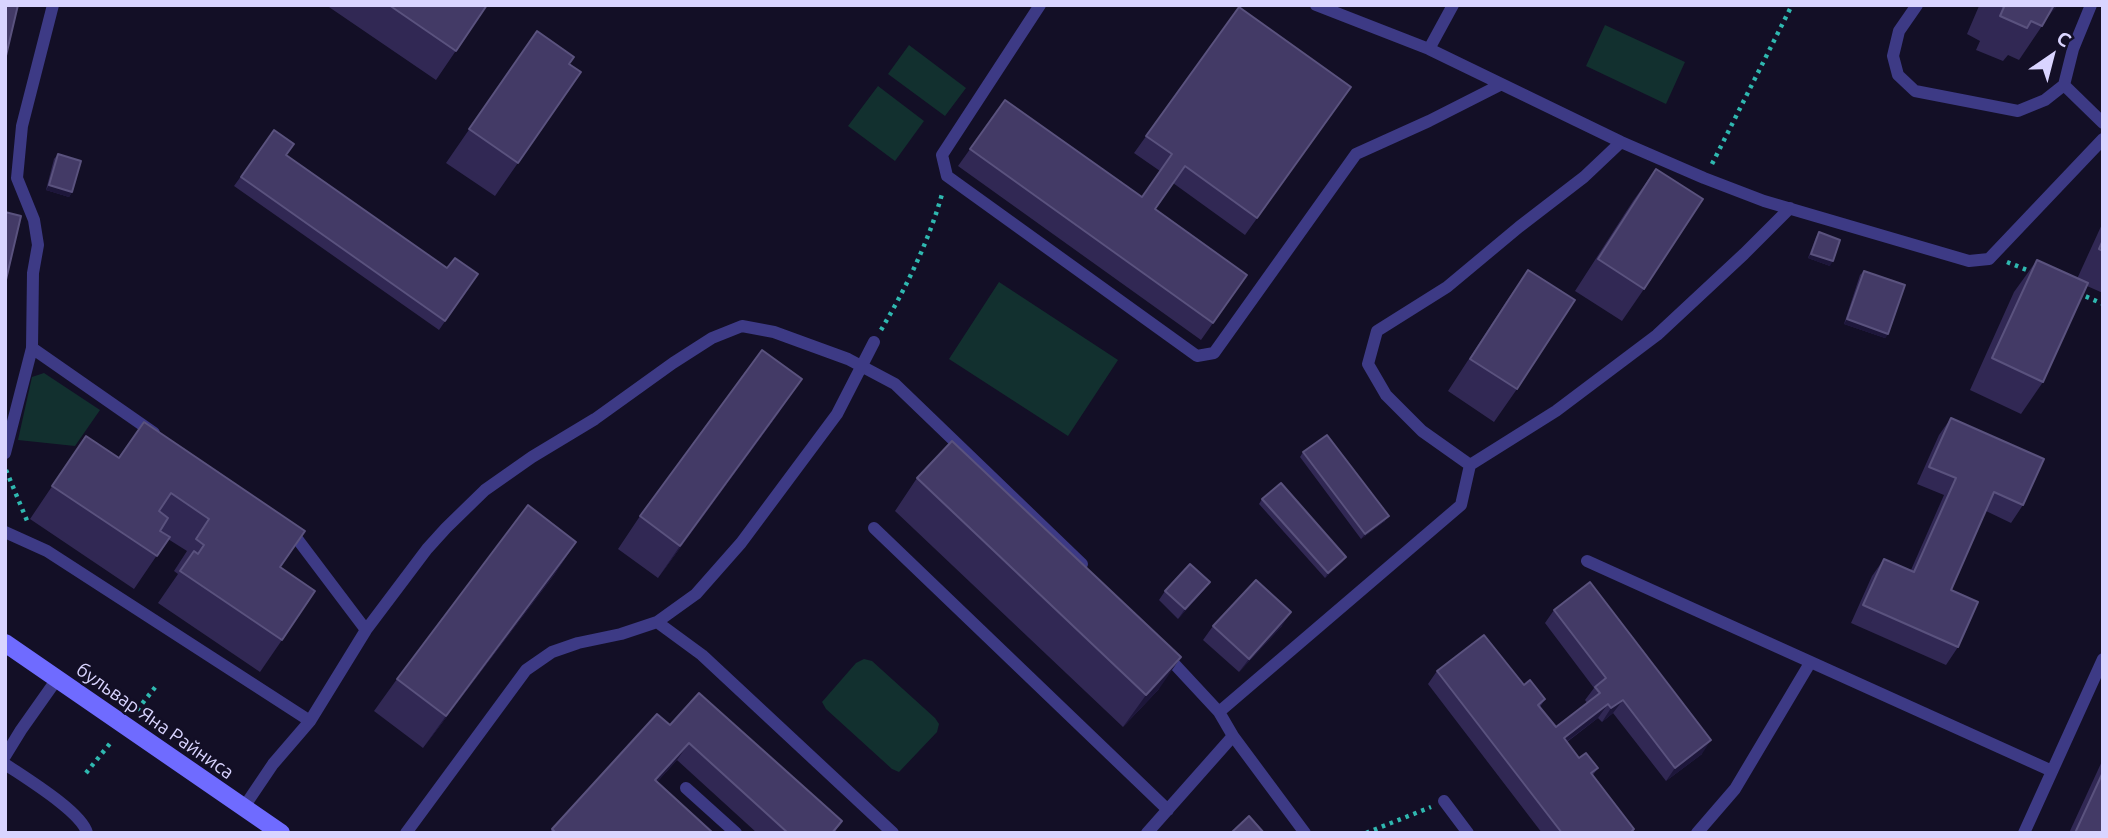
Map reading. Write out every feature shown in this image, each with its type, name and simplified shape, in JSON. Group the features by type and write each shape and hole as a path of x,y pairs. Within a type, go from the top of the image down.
{"main road":[{"name":"бульвар Яна Райниса","path":"5,643 244,807 269,830"}],"lane":[{"path":"5,453 32,348 33,273 38,245 34,220 17,178 22,127 53,5"},
{"path":"1040,5 942,155 947,176 1198,356 1214,353 1356,154 1500,85"},
{"path":"1316,5 1429,50 1621,142 1704,178 1790,208 1969,261 1989,258 2103,139"},
{"path":"1429,50 1453,5"},
{"path":"1917,5 1899,31 1893,56 1898,75 1915,91 2018,111 2045,100 2064,85 2073,49 2091,5"},
{"path":"2064,85 2103,123"},
{"path":"1470,465 1422,431 1386,395 1368,364 1377,331 1447,287 1519,226 1584,177 1621,142"},
{"path":"1219,712 1461,505 1470,465 1556,411 1657,335 1790,208"},
{"path":"244,807 273,764 310,721 366,629 433,542 485,490 532,457 595,419 712,338 742,326 774,332 862,366 895,384 1093,576"},
{"path":"405,833 526,670 552,652 657,622 696,594 741,543 837,414 874,342"},
{"path":"32,348 165,441"},
{"path":"277,518 288,526 366,629"},
{"path":"874,528 1168,810"},
{"path":"5,533 47,551 310,721"},
{"path":"1587,561 2052,771"},
{"path":"657,622 702,654 893,833"},
{"path":"1156,644 1219,712 1233,736 1305,833"},
{"path":"2024,833 2103,659"},
{"path":"1697,833 1735,789 1810,663"},
{"path":"5,755 57,679"},
{"path":"1147,833 1233,736"},
{"path":"5,764 75,815 85,824 87,833"},
{"path":"686,788 736,833"},
{"path":"1444,801 1468,833"}],"path":[{"path":"1704,178 1792,5"},
{"path":"874,342 936,216 947,176"},
{"path":"1989,258 2016,264 2041,276"},
{"path":"2078,292 2103,304"},
{"path":"5,467 37,547"},
{"path":"1366,833 1444,801"}],"green space":[{"path":"1605,25 1685,62 1666,104 1586,66"},
{"path":"909,45 966,88 945,116 888,74"},
{"path":"878,86 924,121 895,161 848,126"},
{"path":"999,282 1118,360 1068,436 949,359"},
{"path":"44,373 100,410 75,446 18,440 32,377"},
{"path":"864,659 872,661 939,724 937,732 899,772 892,769 826,709 822,702 856,663"}],"building":[{"path":"5,5 18,5 5,60"},
{"path":"389,5 487,5 456,51"},
{"path":"2000,5 2054,5 2042,26 2031,21 2027,28 2000,16 2004,7"},
{"path":"1239,7 1351,87 1257,218 1185,166 1155,209 1247,275 1213,323 970,149 1005,100 1142,197 1172,154 1146,136"},
{"path":"537,31 574,57 569,64 581,72 518,163 469,129"},
{"path":"274,130 294,144 286,155 447,268 455,258 478,274 445,321 241,177"},
{"path":"58,154 81,161 72,192 49,185"},
{"path":"1656,169 1703,199 1644,289 1598,259"},
{"path":"5,212 21,216 5,284"},
{"path":"1819,232 1840,240 1833,261 1811,254"},
{"path":"2037,260 2088,283 2043,382 1992,358"},
{"path":"1528,270 1575,300 1517,389 1470,359"},
{"path":"1864,271 1905,285 1888,334 1847,319"},
{"path":"762,350 802,379 680,546 640,516"},
{"path":"1951,418 2044,459 2023,505 1994,492 1951,590 1978,602 1958,647 1863,605 1884,559 1914,572 1956,478 1929,467"},
{"path":"144,422 305,531 280,567 315,591 282,640 180,571 194,551 198,554 204,545 196,539 209,519 171,493 159,511 168,518 160,531 170,537 157,556 52,486 86,436 119,458"},
{"path":"1327,435 1389,516 1365,534 1303,452"},
{"path":"952,441 1181,657 1146,695 917,478"},
{"path":"1281,483 1346,557 1328,573 1262,499"},
{"path":"528,505 576,542 446,716 397,679"},
{"path":"1190,564 1210,582 1185,609 1165,591"},
{"path":"1256,580 1291,612 1249,659 1213,626"},
{"path":"1590,582 1711,740 1675,768 1623,700 1611,708 1608,704 1564,738 1579,758 1586,753 1598,768 1591,773 1634,829 1630,833 1562,833 1437,671 1484,635 1524,685 1530,680 1545,699 1538,705 1556,727 1600,693 1595,687 1606,678 1554,610"},
{"path":"699,693 842,821 832,833 788,833 689,743 655,780 713,833 556,833 552,829 657,714 670,725"},
{"path":"2103,772 2103,833 2075,833"},
{"path":"1249,816 1264,833 1231,833"}]}
